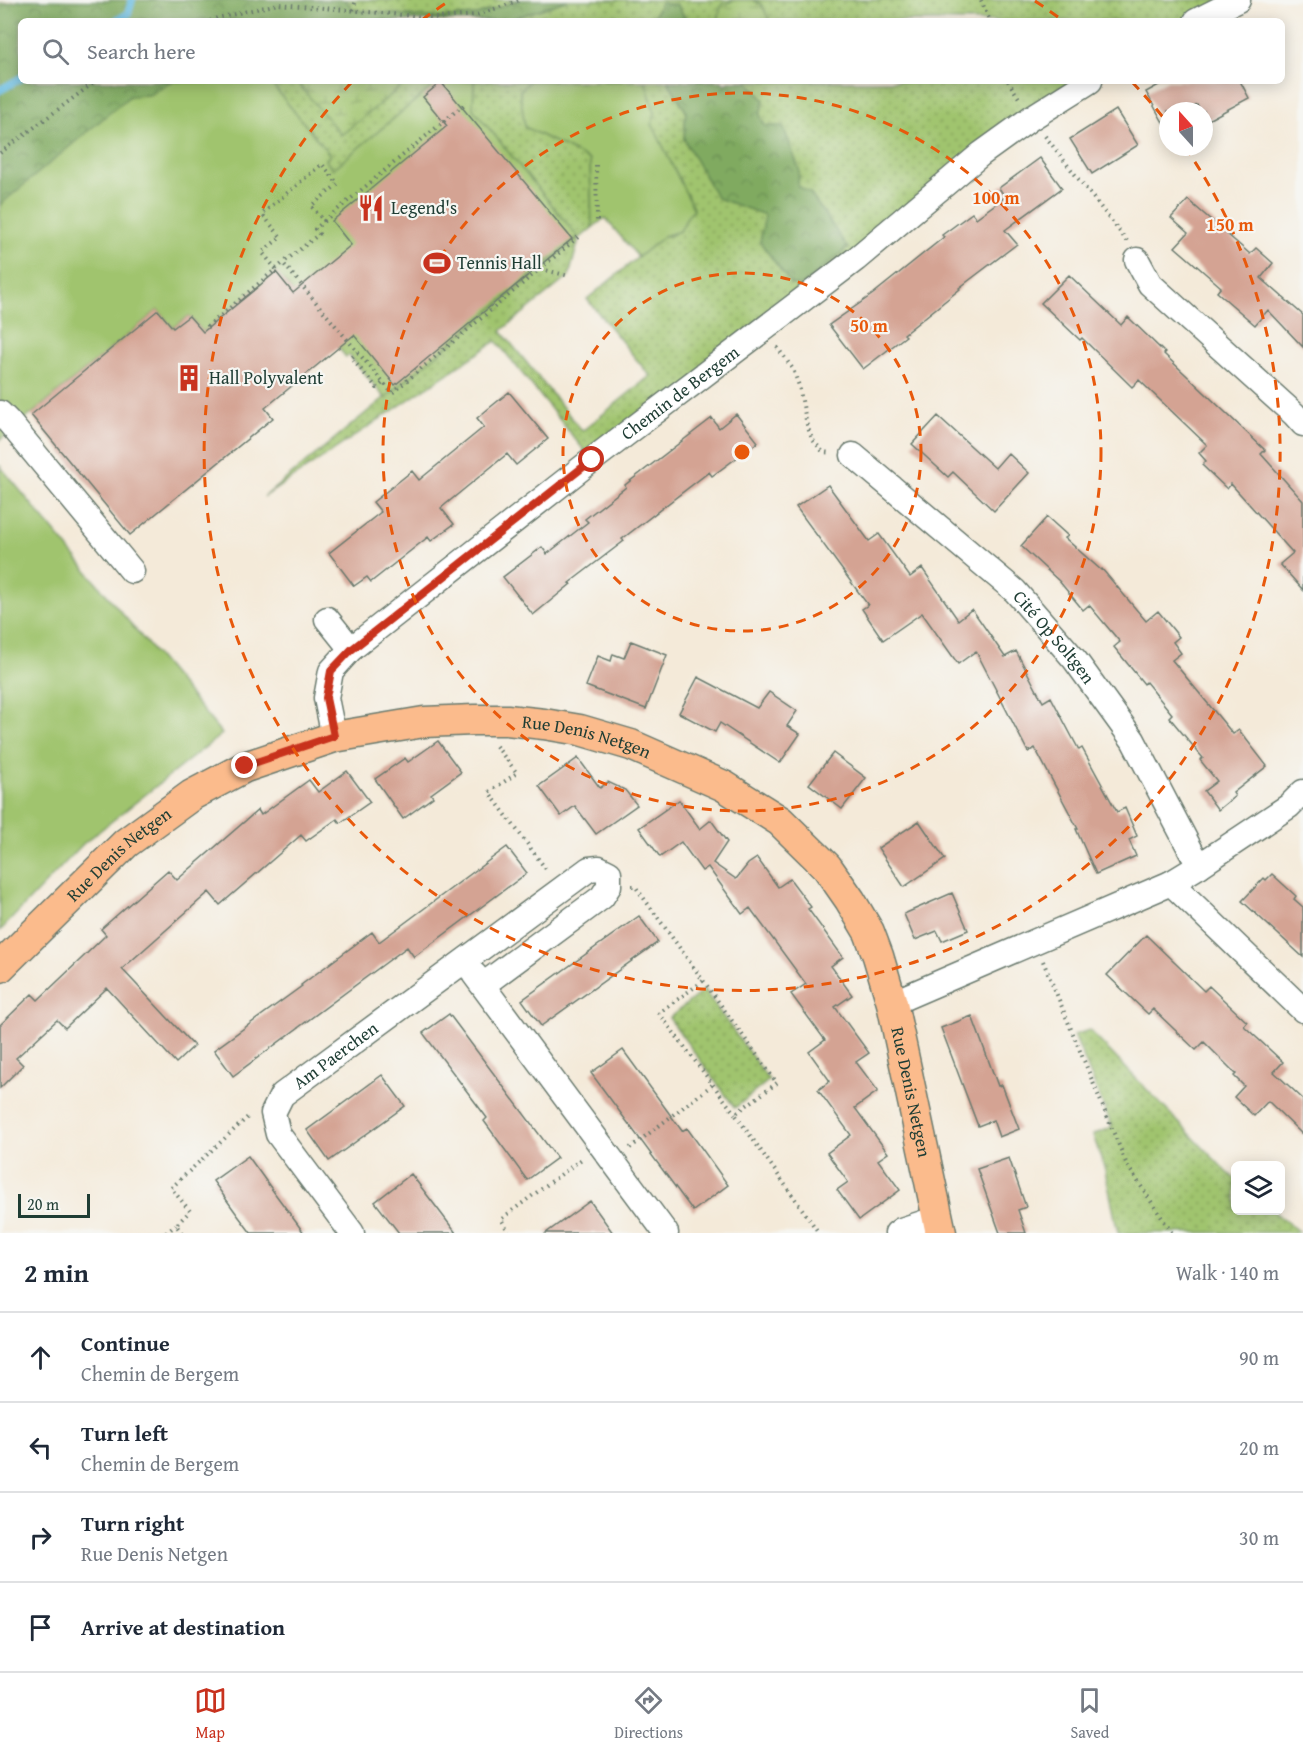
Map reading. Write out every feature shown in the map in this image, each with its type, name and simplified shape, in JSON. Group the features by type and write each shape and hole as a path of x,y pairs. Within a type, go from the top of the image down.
{"main road":[{"name":"Rue Denis Netgen","path":"0,967 126,843 192,795 245,766 334,736 424,722 507,720 580,730 631,745 724,786 780,821 827,867 869,932 878,956 892,1003 940,1225"}],"street":[{"path":"1202,18 1238,0"},
{"name":"Chemin de Bergem","path":"334,736 326,698 331,671 351,650 583,468 856,259 981,154 1031,118 1085,84"},
{"path":"1137,260 1150,284 1303,424"},
{"path":"0,413 132,571"},
{"name":"Cité Op Soltgen","path":"853,455 1015,591 1076,660 1133,740 1199,866"},
{"path":"327,619 351,650"},
{"path":"892,1003 1171,883 1288,806 1303,792"},
{"name":"Am Paerchen","path":"352,1233 278,1134 273,1113 282,1095 589,869 598,868 609,873 609,886"},
{"path":"1171,883 1303,1010"},
{"path":"483,985 602,897 609,886"},
{"path":"464,960 666,1233"},
{"path":"897,1233 901,1230 940,1225"}],"path":[{"path":"354,10 356,0"},
{"path":"217,18 278,4 437,18 477,15 520,0"},
{"path":"981,0 989,18"},
{"path":"0,153 92,84"},
{"path":"207,327 319,234 315,229 324,221 467,102"},
{"path":"1031,118 1126,239 1137,260"},
{"path":"276,269 262,252 281,237 261,214 322,164 338,184 311,206 324,221"},
{"path":"596,165 597,224"},
{"path":"283,263 392,393 578,237"},
{"path":"540,269 569,276"},
{"path":"765,329 793,369 812,439 823,452 853,455"},
{"path":"358,352 351,358 377,388 383,383"},
{"path":"489,739 517,773 489,792 560,889"},
{"path":"609,886 635,885 777,1083 735,1114"},
{"path":"1042,960 1127,1165 1172,1233"},
{"path":"703,981 659,1013 735,1114 819,1233"},
{"path":"509,1233 501,1219 712,1084"},
{"path":"166,1233 190,1211 171,1188 252,1112 277,1105"},
{"path":"176,1225 182,1233"}],"green space":[{"path":"25,0 345,0 354,10 437,18 18,18 18,84 168,84 149,95 130,96 0,205 0,4"},
{"path":"345,0 520,0 477,15 437,18 353,10"},
{"path":"520,0 568,0 515,18 437,18 477,15"},
{"path":"568,0 1238,0 1202,18 685,18 677,5 661,3 653,18 515,18"},
{"path":"736,0 753,0 761,4 768,18 719,18 721,5"},
{"path":"661,3 677,5 685,18 653,18"},
{"path":"168,84 271,84 330,155 325,160 333,169 435,84 474,84 473,109 578,237 385,398 349,355 346,357 276,272 203,332 189,316 173,328 158,310 0,440 0,205 130,96 149,95"},
{"path":"271,84 435,84 333,169 325,160 330,155"},
{"path":"298,84 404,84 341,135"},
{"path":"474,84 527,84 520,91 525,127 590,160 592,228 579,239 569,276 501,331 582,431 650,376 587,299 664,236 672,235 684,225 686,217 694,210 652,124 655,113 646,84 670,84 686,111 684,139 798,186 799,169 765,126 760,115 764,100 750,84 1086,84 592,460 496,341 264,497 578,238 473,109"},
{"path":"527,84 646,84 655,113 652,124 694,210 680,231 664,236 638,257 605,218 592,228 590,160 525,127 520,91"},
{"path":"670,84 750,84 764,100 760,115 765,126 783,126 799,169 798,186 810,193 848,248 800,286 791,284 760,242 765,215 717,198 684,139 686,111"},
{"path":"0,466 222,734 83,844 0,931"},
{"path":"704,990 769,1080 735,1108 669,1018"},
{"path":"1089,1030 1231,1175 1231,1215 1278,1215 1299,1232 1118,1233 1105,1170 1093,1135 1112,1127 1074,1035"}],"building":[{"path":"439,84 443,84 572,239 395,385 354,335 265,408 273,418 130,535 31,415 158,310 173,328 189,316 203,332 276,272 293,293 351,245 332,221 447,126 423,97"},
{"path":"1161,84 1242,84 1249,98 1213,117 1213,102 1159,102 1159,115 1146,92"},
{"path":"1116,110 1138,145 1092,174 1070,139"},
{"path":"1040,158 1062,188 1005,230 1017,244 959,288 904,334 906,336 863,369 829,325 873,294 944,237 942,235 972,213 976,218 1005,197 999,188"},
{"path":"1188,200 1250,254 1256,248 1273,263 1261,278 1303,315 1303,347 1268,310 1255,325 1217,292 1221,287 1175,247 1188,233 1171,218"},
{"path":"1069,275 1121,325 1128,317 1265,450 1261,454 1303,501 1303,590 1280,564 1293,553 1231,484 1227,489 1202,465 1206,461 1199,453 1207,445 1139,380 1132,387 1082,338 1080,340 1041,303"},
{"path":"509,392 548,439 516,465 507,454 441,508 454,524 431,541 428,537 371,582 367,577 354,586 329,553 381,512 373,502 412,471 419,480 484,427 477,418"},
{"path":"736,414 758,442 712,476 709,472 622,539 624,541 569,583 571,584 533,615 503,577 542,547 547,554 588,522 585,519 626,487 625,485 712,418 719,428"},
{"path":"938,416 995,468 1008,453 1029,473 994,511 953,472 948,477 912,444"},
{"path":"828,485 869,541 879,534 910,577 922,568 958,620 972,609 1005,657 1016,651 1043,702 1051,697 1079,750 1082,748 1117,812 1125,808 1137,836 1129,840 1136,856 1096,874 1076,829 1078,829 1035,748 1028,752 976,651 958,664 922,613 883,640 862,609 868,605 796,507"},
{"path":"1047,517 1068,536 1065,538 1102,569 1146,621 1158,611 1179,637 1173,642 1181,653 1172,660 1233,734 1239,730 1267,766 1233,793 1235,796 1218,810 1204,791 1217,781 1200,760 1203,758 1169,717 1172,714 1114,647 1120,642 1089,605 1083,610 1059,581 1021,546"},
{"path":"631,641 667,655 646,709 586,686 598,656 611,661 613,654 624,658"},
{"path":"698,677 757,708 769,692 797,711 787,726 800,734 780,763 720,723 715,732 679,713"},
{"path":"438,741 461,772 403,819 375,779 405,758 408,762"},
{"path":"833,753 866,778 842,809 809,784"},
{"path":"578,758 600,788 608,782 625,790 637,805 596,834 575,806 561,816 539,786"},
{"path":"347,771 370,802 340,823 337,819 306,841 301,835 220,905 209,892 122,969 194,1046 176,1063 107,988 65,1028 57,1020 16,1058 23,1065 0,1088 0,1025 32,994 38,1000 106,935 101,929 168,870 177,880 258,810 261,815 309,780 318,792"},
{"path":"679,800 700,829 711,820 727,842 713,863 736,879 748,864 757,858 778,887 790,879 811,907 808,909 843,957 831,966 852,995 835,1007 869,1053 856,1062 878,1091 855,1108 888,1153 878,1160 900,1190 859,1220 837,1190 848,1182 827,1153 851,1135 818,1090 830,1081 809,1052 825,1040 791,994 806,984 750,908 742,914 708,867 702,871 681,842 660,857 639,828"},
{"path":"919,821 945,859 904,887 878,848"},
{"path":"507,847 527,873 414,957 407,947 233,1076 214,1050 372,932 379,942"},
{"path":"1272,874 1296,896 1294,899 1303,907 1303,957 1242,901 1264,878 1266,880"},
{"path":"952,893 968,930 942,941 937,931 915,940 904,914"},
{"path":"639,916 658,942 541,1026 522,1000"},
{"path":"1146,935 1204,991 1209,986 1247,1022 1244,1026 1283,1062 1274,1072 1303,1099 1303,1135 1268,1101 1254,1116 1234,1097 1244,1086 1234,1076 1236,1074 1204,1042 1196,1050 1153,1009 1148,1014 1107,975"},
{"path":"449,1014 557,1158 527,1180 484,1121 487,1118 423,1033"},
{"path":"972,1016 998,1086 1002,1085 1019,1129 999,1137 993,1120 978,1126 941,1028"},
{"path":"623,1050 682,1131 687,1128 728,1185 693,1211 591,1073"},
{"path":"382,1075 405,1106 329,1161 307,1130"},
{"path":"248,1156 304,1233 251,1233 236,1213 213,1181"},
{"path":"1009,1158 1026,1207 1018,1210 1026,1233 1000,1233 977,1169"},
{"path":"411,1174 456,1233 399,1233 375,1202"},
{"path":"590,1201 613,1233 546,1233"}],"waterway":[{"path":"121,18 128,14 132,0"},
{"path":"0,90 18,80"}],"place":[{"name":"Legend's","path":"371,208"},
{"name":"Tennis Hall","path":"437,263"},
{"name":"Hall Polyvalent","path":"189,378"}],"route":[{"path":"245,766 334,736 326,698 331,671 351,650 592,460"}]}
